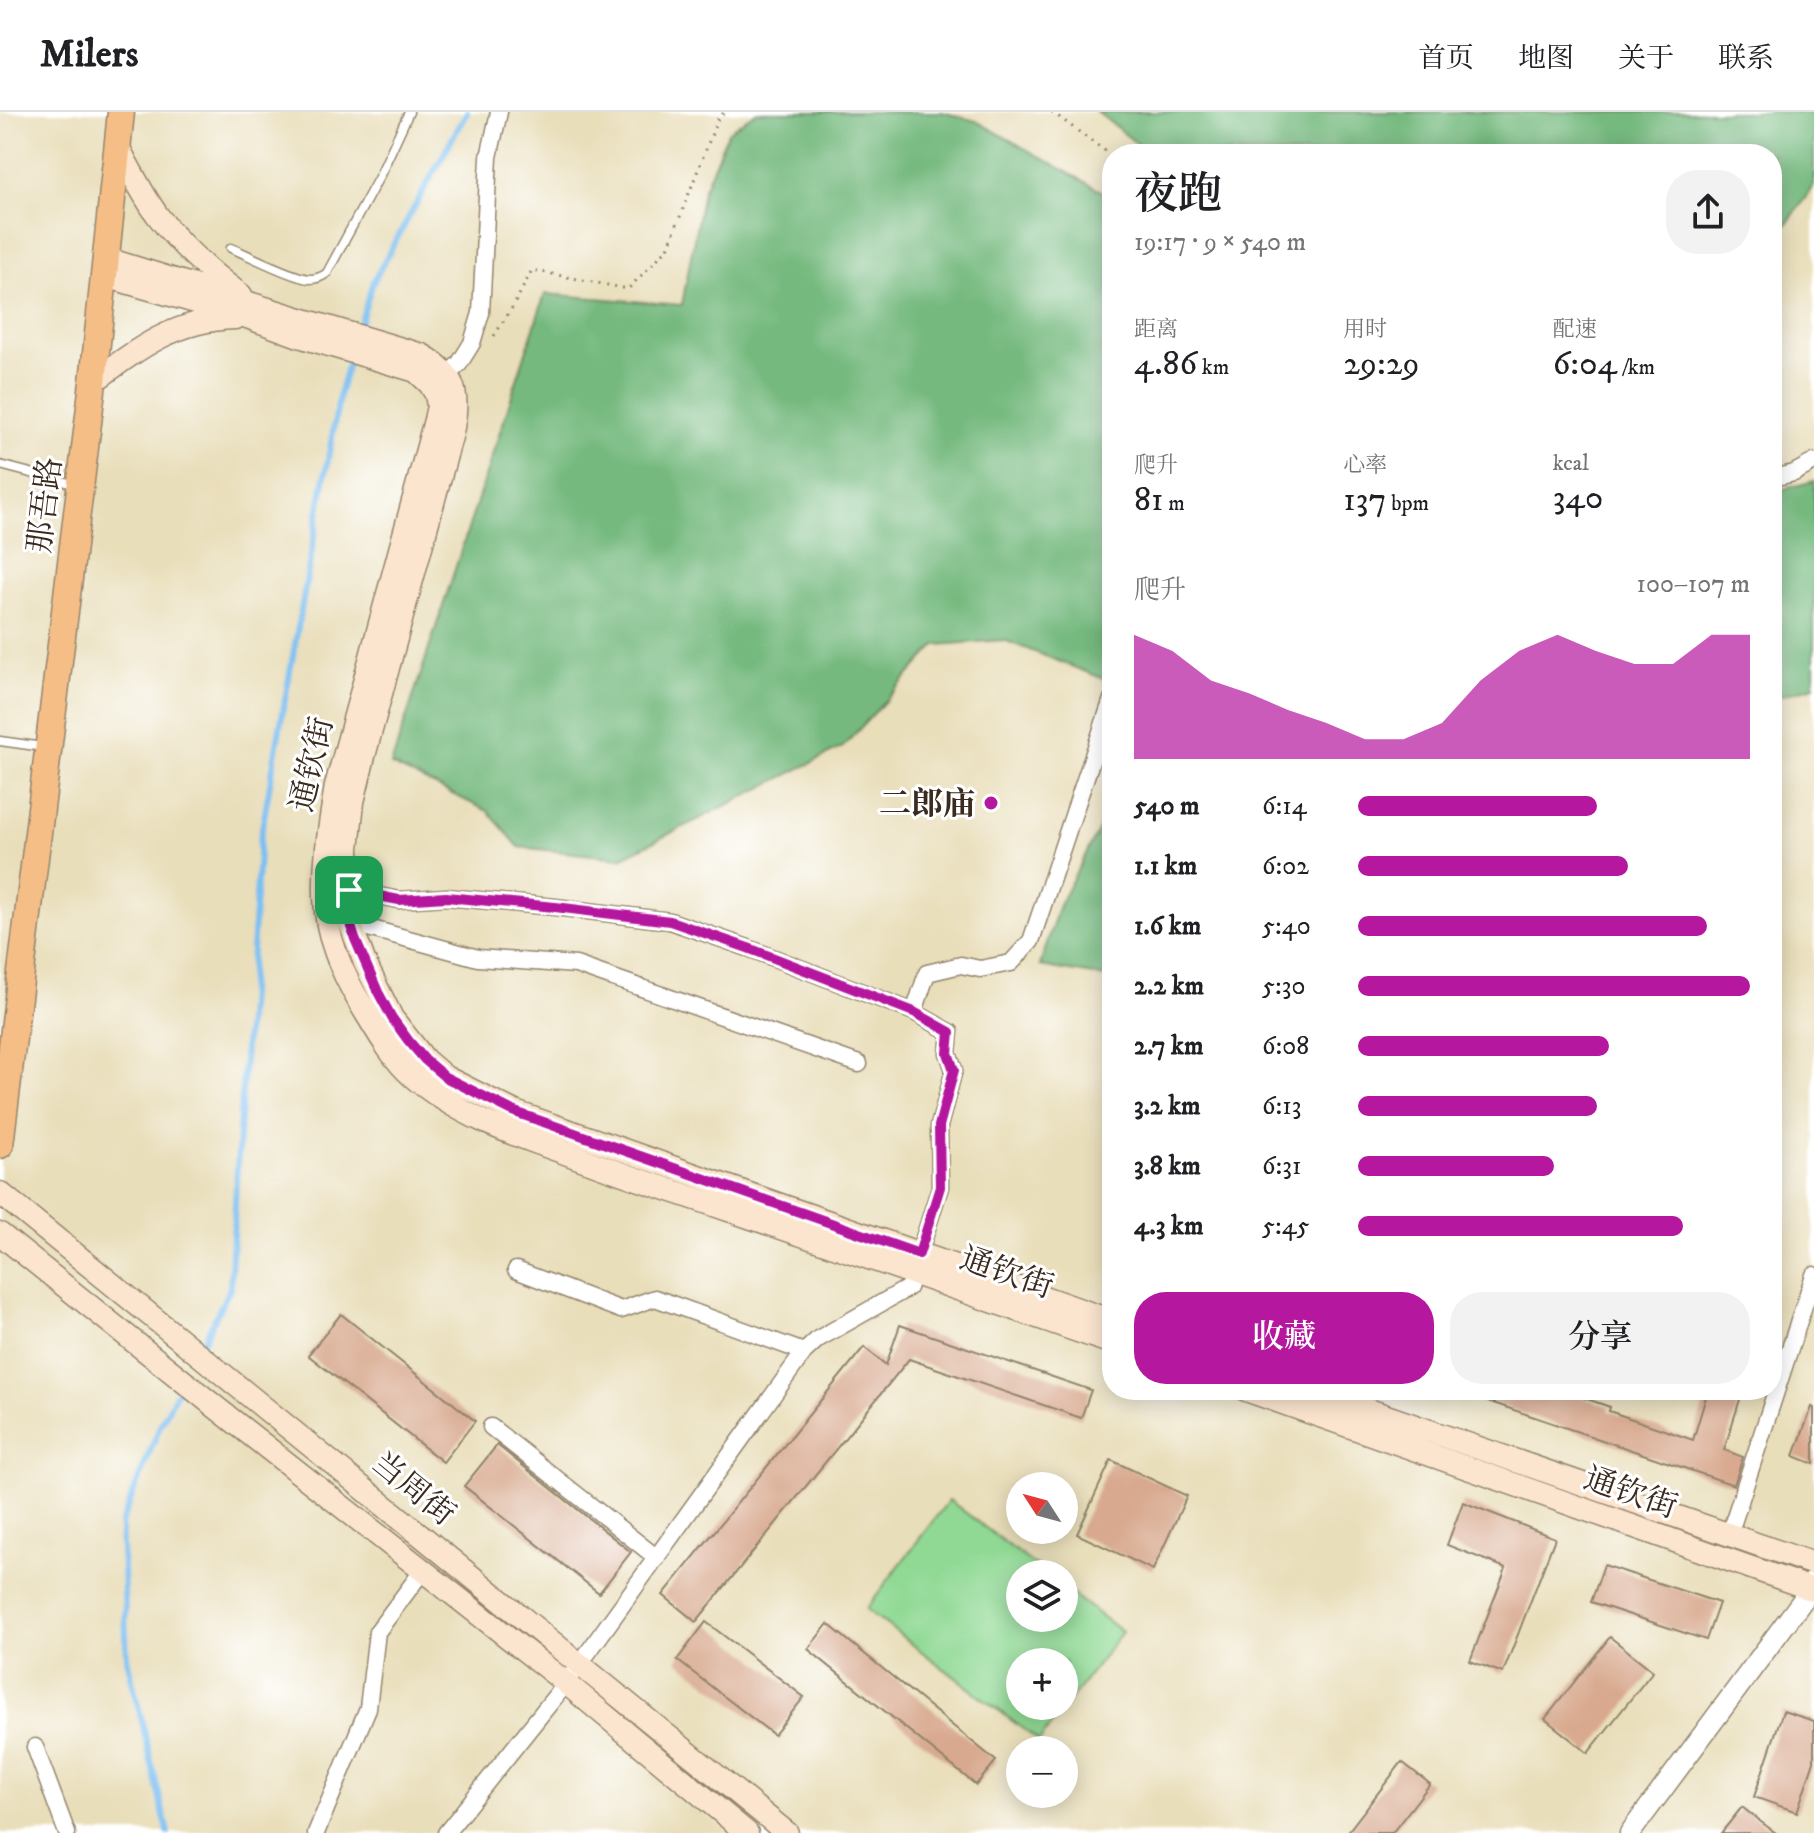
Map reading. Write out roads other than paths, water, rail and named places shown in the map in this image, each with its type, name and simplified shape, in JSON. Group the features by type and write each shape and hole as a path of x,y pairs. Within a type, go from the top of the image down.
{"highway":[{"name":"那吾路","path":"0,1145 4,1087 93,382 121,112"}],"main road":[{"path":"93,382 167,333 249,310 177,239 159,216 117,145"},
{"name":"通钦街","path":"106,267 408,359 436,394 438,406 336,786 326,844 326,914 336,956 354,994 380,1036 410,1074 460,1109 514,1135 627,1176 916,1263 1102,1339"},
{"path":"408,359 435,362 447,375 455,388 455,417 353,802 348,848 350,923 365,963 392,1018 425,1060 445,1077 515,1112 916,1263 1102,1318"},
{"name":"当周街","path":"0,1193 787,1833"},
{"name":"当周街","path":"0,1234 566,1683 747,1833"},
{"name":"通钦街","path":"1275,1400 1813,1586"},
{"path":"1340,1400 1814,1564"}],"street":[{"path":"447,375 459,364 472,343 481,313 489,157 499,112"},
{"path":"1782,476 1814,462"},
{"path":"914,1012 927,973 961,965 980,969 1011,963 1031,941 1102,729"},
{"path":"349,890 399,900 446,897 670,921 914,1012 950,1032 948,1053 954,1070 939,1126 940,1187 908,1288 818,1339 804,1352 566,1683 446,1833"},
{"path":"350,923 478,958 576,965 859,1064"},
{"path":"516,1270 621,1310 655,1298 804,1352"},
{"path":"1782,1373 1814,1275"},
{"path":"1729,1535 1773,1400"},
{"path":"491,1427 657,1558"},
{"path":"316,1833 368,1708 377,1632 423,1570"},
{"path":"1630,1833 1813,1586"},
{"path":"35,1747 67,1833"}],"lane":[{"path":"231,248 302,278 324,276 380,175 409,112"},
{"path":"0,465 80,486"},
{"path":"0,741 49,747"}],"waterway":[{"path":"358,330 373,282 467,112"},
{"path":"200,1348 230,1288 260,840 340,392 350,356"},
{"path":"168,1833 127,1658 121,1524 160,1426 180,1386"}],"place":[{"name":"二郎庙","path":"991,803"}]}
